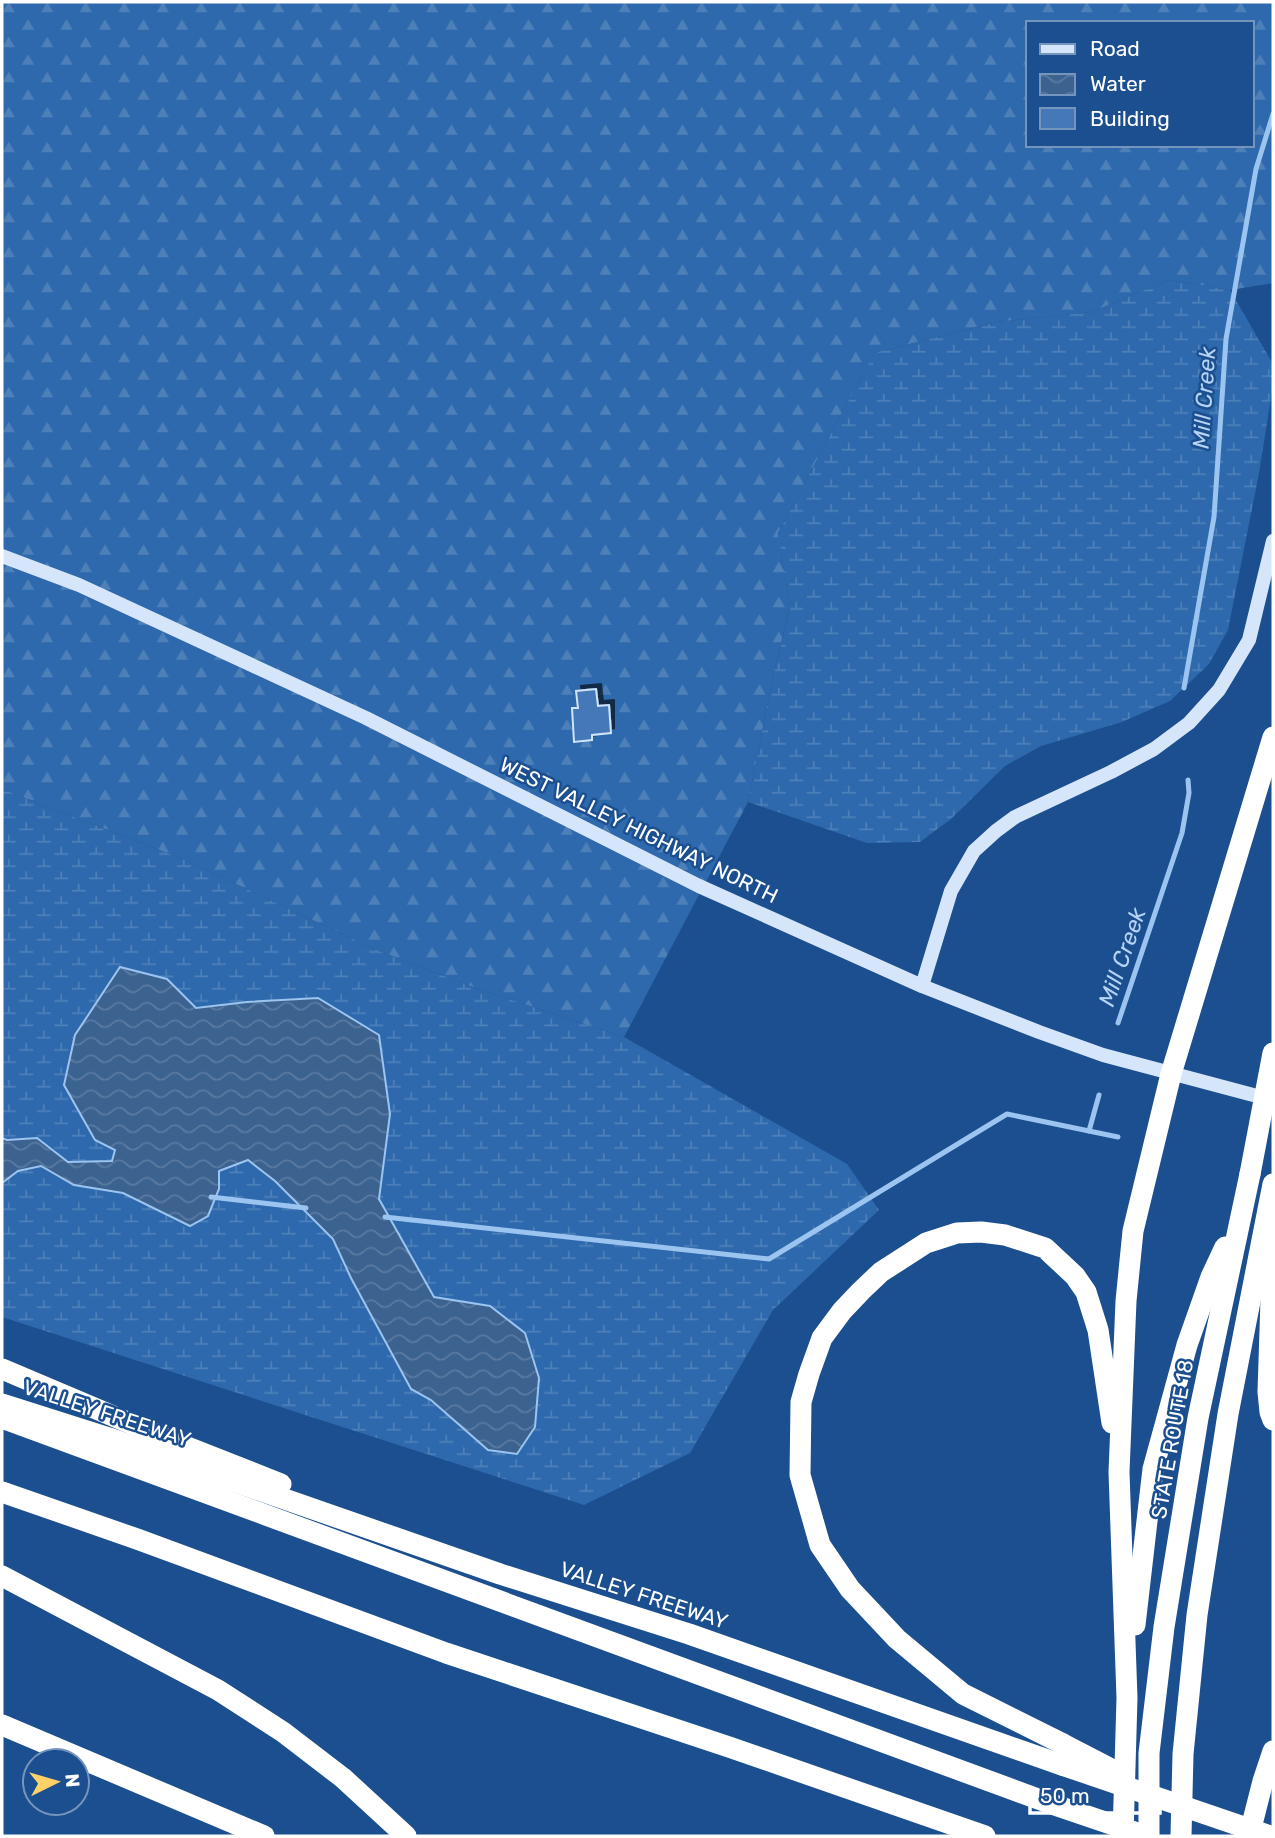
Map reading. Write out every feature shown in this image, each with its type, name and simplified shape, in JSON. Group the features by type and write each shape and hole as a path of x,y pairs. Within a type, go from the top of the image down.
{"highway":[{"path":"1123,1836 1126,1699 1119,1472 1126,1301 1133,1231 1171,1074 1273,737"},
{"name":"STATE ROUTE 18","path":"1147,1836 1149,1753 1164,1627 1198,1418 1273,1054"},
{"path":"1181,1836 1182,1754 1197,1615 1228,1415 1273,1184"},
{"path":"1126,1699 1153,1469 1191,1334 1211,1277 1240,1216"},
{"path":"1119,1472 1098,1330 1086,1292 1075,1276 1045,1248 1005,1235 981,1232 957,1233 926,1243 881,1272 842,1311 822,1338 801,1402 800,1475 820,1545 850,1590 897,1639 954,1686 1062,1754 1188,1809 1270,1836"},
{"path":"1273,1236 1268,1392 1273,1420"},
{"path":"2,1369 500,1574"},
{"name":"VALLEY FREEWAY","path":"2,1404 109,1438 500,1574 1062,1754"},
{"path":"2,1418 1049,1803 1147,1836"},
{"path":"2,1492 446,1653 985,1836"},
{"path":"2,1576 218,1690 283,1732 343,1778 406,1836"},
{"path":"2,1725 264,1836"},
{"path":"1249,1836 1273,1751"}],"main road":[{"path":"922,986 951,891 974,850 1015,817 1111,772 1154,748 1189,723 1219,690 1249,640 1273,541"},
{"name":"WEST VALLEY HIGHWAY NORTH","path":"2,555 79,585 366,718 699,886 922,986 1102,1055 1273,1101"}],"green space":[{"path":"2,2 1273,2 1273,283 1230,290 1169,280 1092,312 997,322 874,353 778,533 790,607 748,802 624,1037 478,989 374,949 185,860 2,789"},
{"path":"1169,280 1230,290 1273,364 1273,385 1259,473 1228,630 1209,664 1170,701 1122,722 1041,746 1005,766 951,819 920,842 867,843 748,802 790,608 778,533 874,353 997,322 1092,312"},
{"path":"2,789 185,860 374,949 478,989 624,1037 847,1164 879,1210 773,1310 690,1453 584,1505 2,1317"}],"water":[{"path":"120,967 167,979 196,1008 318,998 379,1035 390,1114 379,1199 434,1297 490,1306 525,1333 539,1378 535,1427 517,1454 488,1450 431,1400 411,1389 333,1239 275,1181 248,1160 219,1171 219,1189 208,1216 190,1226 123,1193 74,1185 41,1166 18,1171 2,1183 2,1138 37,1138 68,1162 112,1161 115,1150 95,1140 64,1085 75,1035"}],"building":[{"path":"596,689 598,706 609,705 611,733 592,735 592,740 574,742 572,708 578,708 576,691"}],"waterway":[{"name":"Mill Creek","path":"1184,688 1214,517 1226,339 1256,169 1273,114"},
{"name":"Mill Creek","path":"1118,1023 1182,833 1189,793 1188,780"},
{"name":"Mill Creek","path":"1089,1131 1099,1095"},
{"path":"385,1217 769,1259 1007,1114 1118,1137"},
{"path":"211,1197 306,1208"}]}
